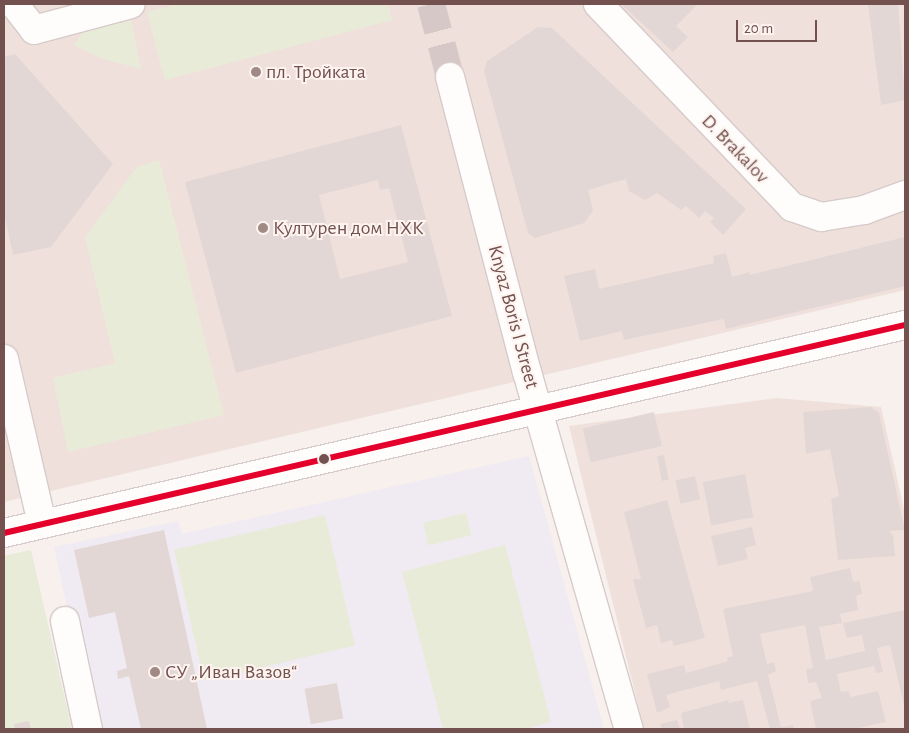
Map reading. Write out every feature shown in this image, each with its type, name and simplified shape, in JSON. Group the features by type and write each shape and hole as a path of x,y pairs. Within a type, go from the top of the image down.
{"street":[{"path":"14,4 34,30 131,4"},
{"name":"D. Brakalov","path":"598,4 792,207 821,217 864,210 905,195"},
{"name":"Knyaz Boris I Street","path":"450,77 539,411 628,729"},
{"path":"4,533 905,325"},
{"path":"4,359 42,524"},
{"path":"64,621 88,729"}],"shaded area":[{"path":"4,4 905,4 905,290 4,502"},
{"path":"777,398 881,407 905,514 905,729 644,729 569,426"},
{"path":"529,456 604,729 94,729 54,547 178,521 182,534"}],"green space":[{"path":"178,4 388,4 392,20 165,80 147,12"},
{"path":"129,11 141,69 103,59 74,45 90,21"},
{"path":"159,160 224,415 68,452 53,378 115,363 85,237 137,167"},
{"path":"466,513 471,535 428,545 423,523"},
{"path":"325,515 355,646 204,680 174,550"},
{"path":"505,545 551,722 526,729 443,729 402,572"},
{"path":"31,550 72,729 4,729 4,556"}],"building":[{"path":"621,4 697,5 676,26 688,37 673,52"},
{"path":"868,4 898,4 905,100 881,105"},
{"path":"538,27 552,28 746,209 723,235 710,222 714,218 705,211 699,218 686,206 681,210 657,193 645,200 629,191 626,179 588,190 593,211 584,223 535,238 528,233 484,71 487,61"},
{"path":"15,54 113,164 51,247 13,255 4,213 4,57"},
{"name":"Културен дом НХК","path":"401,125 452,316 236,373 185,182","holes":["378,180 380,190 389,188 408,262 340,279 319,195"]},
{"path":"905,237 905,286 726,329 724,319 624,340 622,331 580,341 564,276 595,269 599,289 714,263 713,256 726,253 732,277 750,272 750,275"},
{"path":"871,407 879,413 905,530 889,531 893,535 895,556 838,560 831,499 839,496 830,449 806,454 803,412"},
{"path":"654,412 662,446 591,463 583,428"},
{"path":"664,455 669,480 662,481 657,456"},
{"path":"745,474 753,517 711,525 703,482"},
{"path":"695,476 700,499 680,504 675,480"},
{"path":"667,500 705,638 674,646 672,640 661,643 657,625 646,628 633,579 641,579 624,512"},
{"path":"752,527 756,545 745,548 748,559 718,566 711,536"},
{"path":"164,530 207,729 141,729 129,676 118,679 117,671 127,668 115,612 89,618 74,550"},
{"path":"850,568 853,582 860,581 862,594 856,596 858,610 840,614 842,623 819,627 826,660 865,651 862,635 847,638 843,623 905,610 905,710 890,645 877,648 883,672 876,673 874,666 837,674 841,692 849,691 850,697 878,691 886,722 853,729 816,729 810,701 822,698 816,682 808,683 806,669 813,668 805,625 760,634 767,664 774,662 776,671 768,675 781,727 793,725 794,729 770,729 757,681 721,690 719,681 666,695 670,707 657,713 647,674 684,665 686,673 728,661 727,658 733,656 723,609 813,591 810,577"},
{"path":"337,683 343,718 311,724 305,689"},
{"path":"729,700 728,703 743,700 750,729 684,729 681,713"},
{"path":"677,720 680,729 662,729 660,724"},
{"path":"29,721 31,729 15,729 14,724"}],"tunnel":[{"path":"431,4 450,77"}],"transit line":[{"path":"4,533 905,325"}],"place":[{"name":"пл. Тройката","path":"256,72"},
{"name":"Културен дом НХК","path":"263,228"},
{"name":"СУ „Иван Вазов“","path":"155,672"}]}
